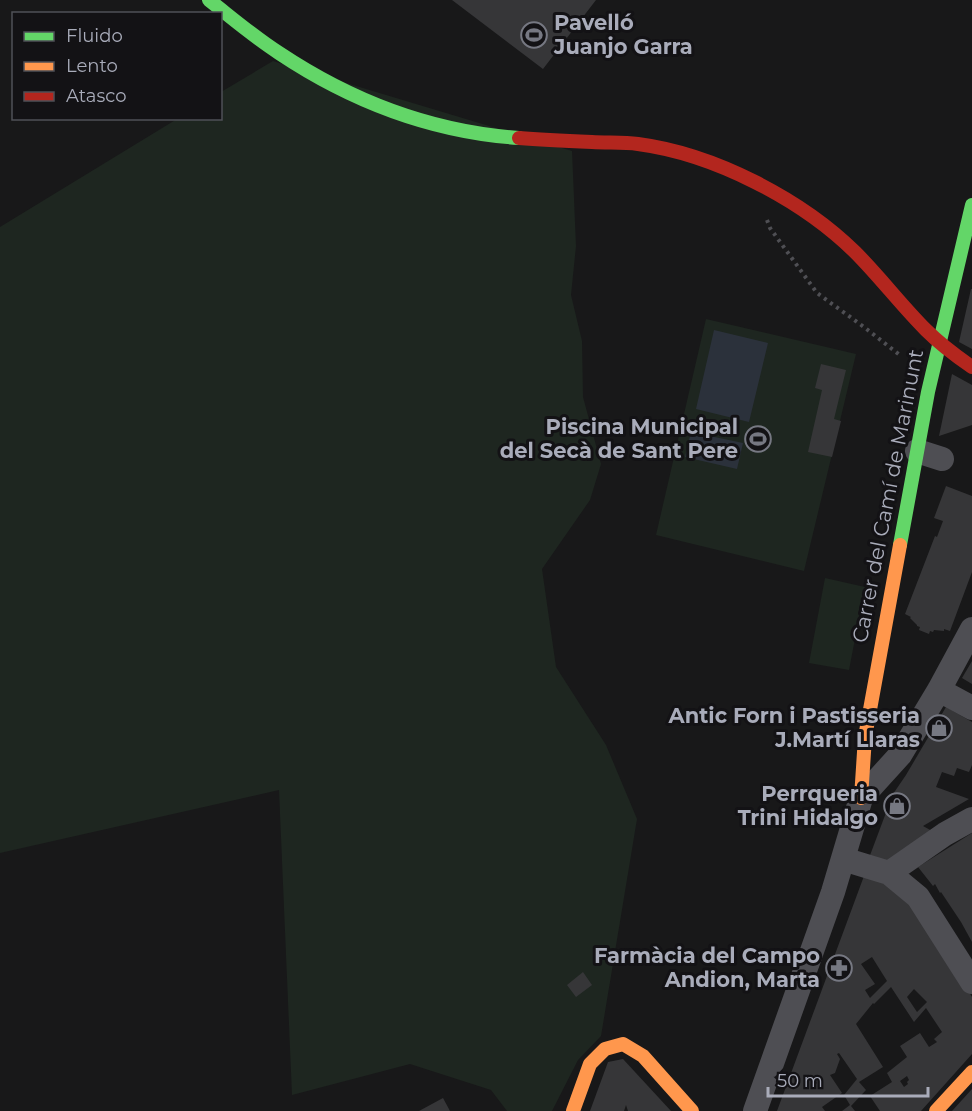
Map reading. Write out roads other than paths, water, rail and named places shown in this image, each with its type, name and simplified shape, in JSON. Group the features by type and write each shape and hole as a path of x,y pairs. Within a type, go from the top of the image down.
{"street":[{"path":"209,0 275,51 303,69 373,103 418,120 463,131 503,136 648,145 702,161 751,181 791,203 830,230 855,253 939,342 972,367"},
{"name":"Carrer del Camí de Marinunt","path":"861,798 865,737 917,451 939,342 972,205"},
{"path":"917,451 942,459"},
{"path":"755,1111 829,903 861,798 900,754 939,690 972,629"},
{"path":"939,690 972,708"},
{"path":"889,873 945,834 972,819"},
{"path":"843,860 889,873 918,897 972,982"},
{"path":"573,1111 590,1064 604,1049 623,1044 643,1056 692,1111"},
{"path":"936,1111 972,1072"}],"place":[{"name":"Pavelló Juanjo Garra","path":"534,35"},
{"name":"Piscina Municipal del Secà de Sant Pere","path":"758,439"},
{"name":"Antic Forn i Pastisseria J.Martí Llaras","path":"939,728"},
{"name":"Perrqueria Trini Hidalgo","path":"897,806"},
{"name":"Farmàcia del Campo Andion, Marta","path":"839,968"}]}
